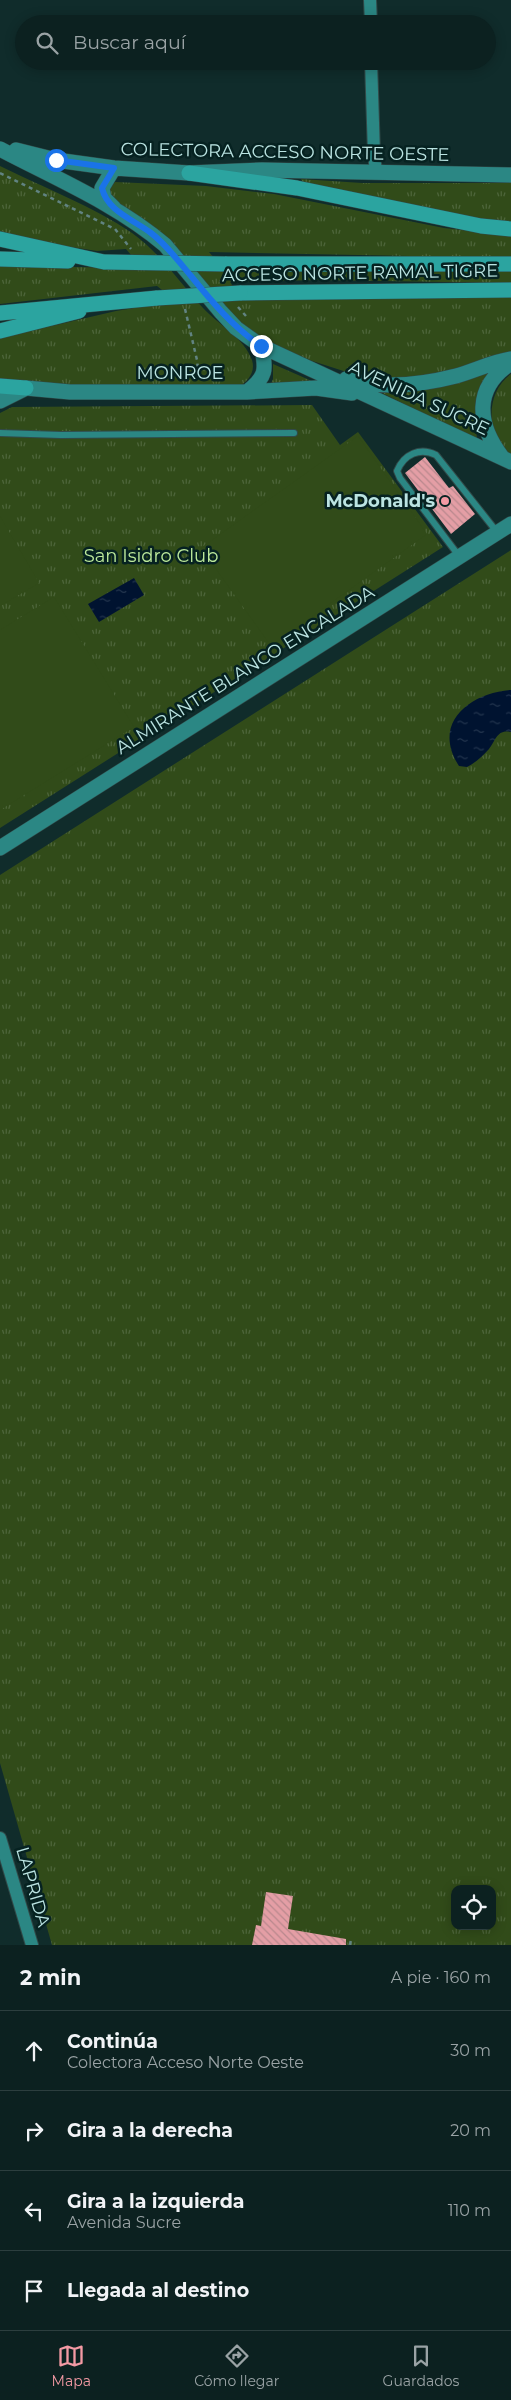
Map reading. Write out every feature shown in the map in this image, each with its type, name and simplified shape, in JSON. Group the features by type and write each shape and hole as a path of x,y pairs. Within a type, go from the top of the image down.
{"highway":[{"path":"189,173 297,188 480,226 511,230"},
{"path":"0,239 105,262"},
{"name":"ACCESO NORTE RAMAL TIGRE","path":"0,259 225,264 511,264"},
{"name":"ACCESO NORTE RAMAL TIGRE","path":"0,313 157,298 240,293 511,290"},
{"path":"0,330 112,302"},
{"path":"0,386 26,388"}],"main road":[{"name":"COLECTORA ACCESO NORTE OESTE","path":"0,144 56,160 114,168 189,173 262,170 511,176"},
{"name":"AVENIDA SUCRE","path":"0,149 117,211 165,245 231,323 261,346 507,460"},
{"path":"114,168 102,188 104,198 117,211"},
{"path":"247,392 259,382 264,373 261,346"},
{"name":"AVENIDA SUCRE","path":"320,372 357,382 379,385 413,384 455,376 511,359"},
{"path":"507,460 489,440 484,428 483,404 488,387 511,363"},
{"path":"0,401 26,388"},
{"name":"MONROE","path":"26,388 70,392 247,392 316,388 363,394"},
{"name":"ALMIRANTE BLANCO ENCALADA","path":"0,848 511,524"}],"street":[{"path":"370,0 371,15"},
{"path":"371,70 376,172"},
{"name":"LAPRIDA","path":"0,1838 2,1851 32,1945"}],"lane":[{"path":"0,433 61,435 294,433"},
{"path":"460,557 400,478 397,471 401,463 416,451 427,450 436,455 498,533"}],"path":[{"path":"350,1945 351,1939"}],"green space":[{"path":"0,166 101,214 142,241 161,259 203,308 244,345 253,365 252,373 247,380 237,388 137,389 0,380 0,338 116,311 176,301 157,286 0,304 0,266 142,268 126,249 97,251 0,236"},
{"path":"301,179 362,183 511,183 511,224 475,221 304,185"},
{"path":"115,182 206,186 274,194 444,228 511,235 511,258 209,252 223,269 511,270 511,283 317,280 230,282 240,297 511,297 511,354 455,371 400,380 356,375 303,358 260,338 228,314 112,202 109,189"},
{"path":"273,364 314,382 270,386 273,379"},
{"path":"492,369 481,387 476,403 477,440 374,389"},
{"path":"511,374 511,455 502,447 496,437 492,414 496,392 502,382"},
{"name":"San Isidro Club","path":"312,405 340,445 358,432 443,547 0,828 0,413 12,407"},
{"path":"358,436 427,534 271,646 201,548"},
{"path":"0,516 39,583 0,606"},
{"path":"511,550 511,1945 52,1945 0,1763 0,875"},
{"path":"54,597 134,727 0,810 0,630"}],"water":[{"path":"134,578 144,595 99,622 88,604"},
{"path":"511,690 511,732 503,732 497,736 487,752 467,767 459,766 452,751 450,736 452,724 459,713 469,704 482,697 496,692"}],"building":[{"name":"McDonald's","path":"425,457 449,488 453,486 475,514 451,534 405,473"},
{"path":"266,1892 293,1896 288,1929 346,1939 346,1945 252,1945 256,1925 261,1926"}],"place":[{"name":"McDonald's","path":"445,501"}],"route":[{"path":"56,160 114,168 106,178 102,188 104,198 117,211 134,221 165,245 236,328 261,346"}]}
